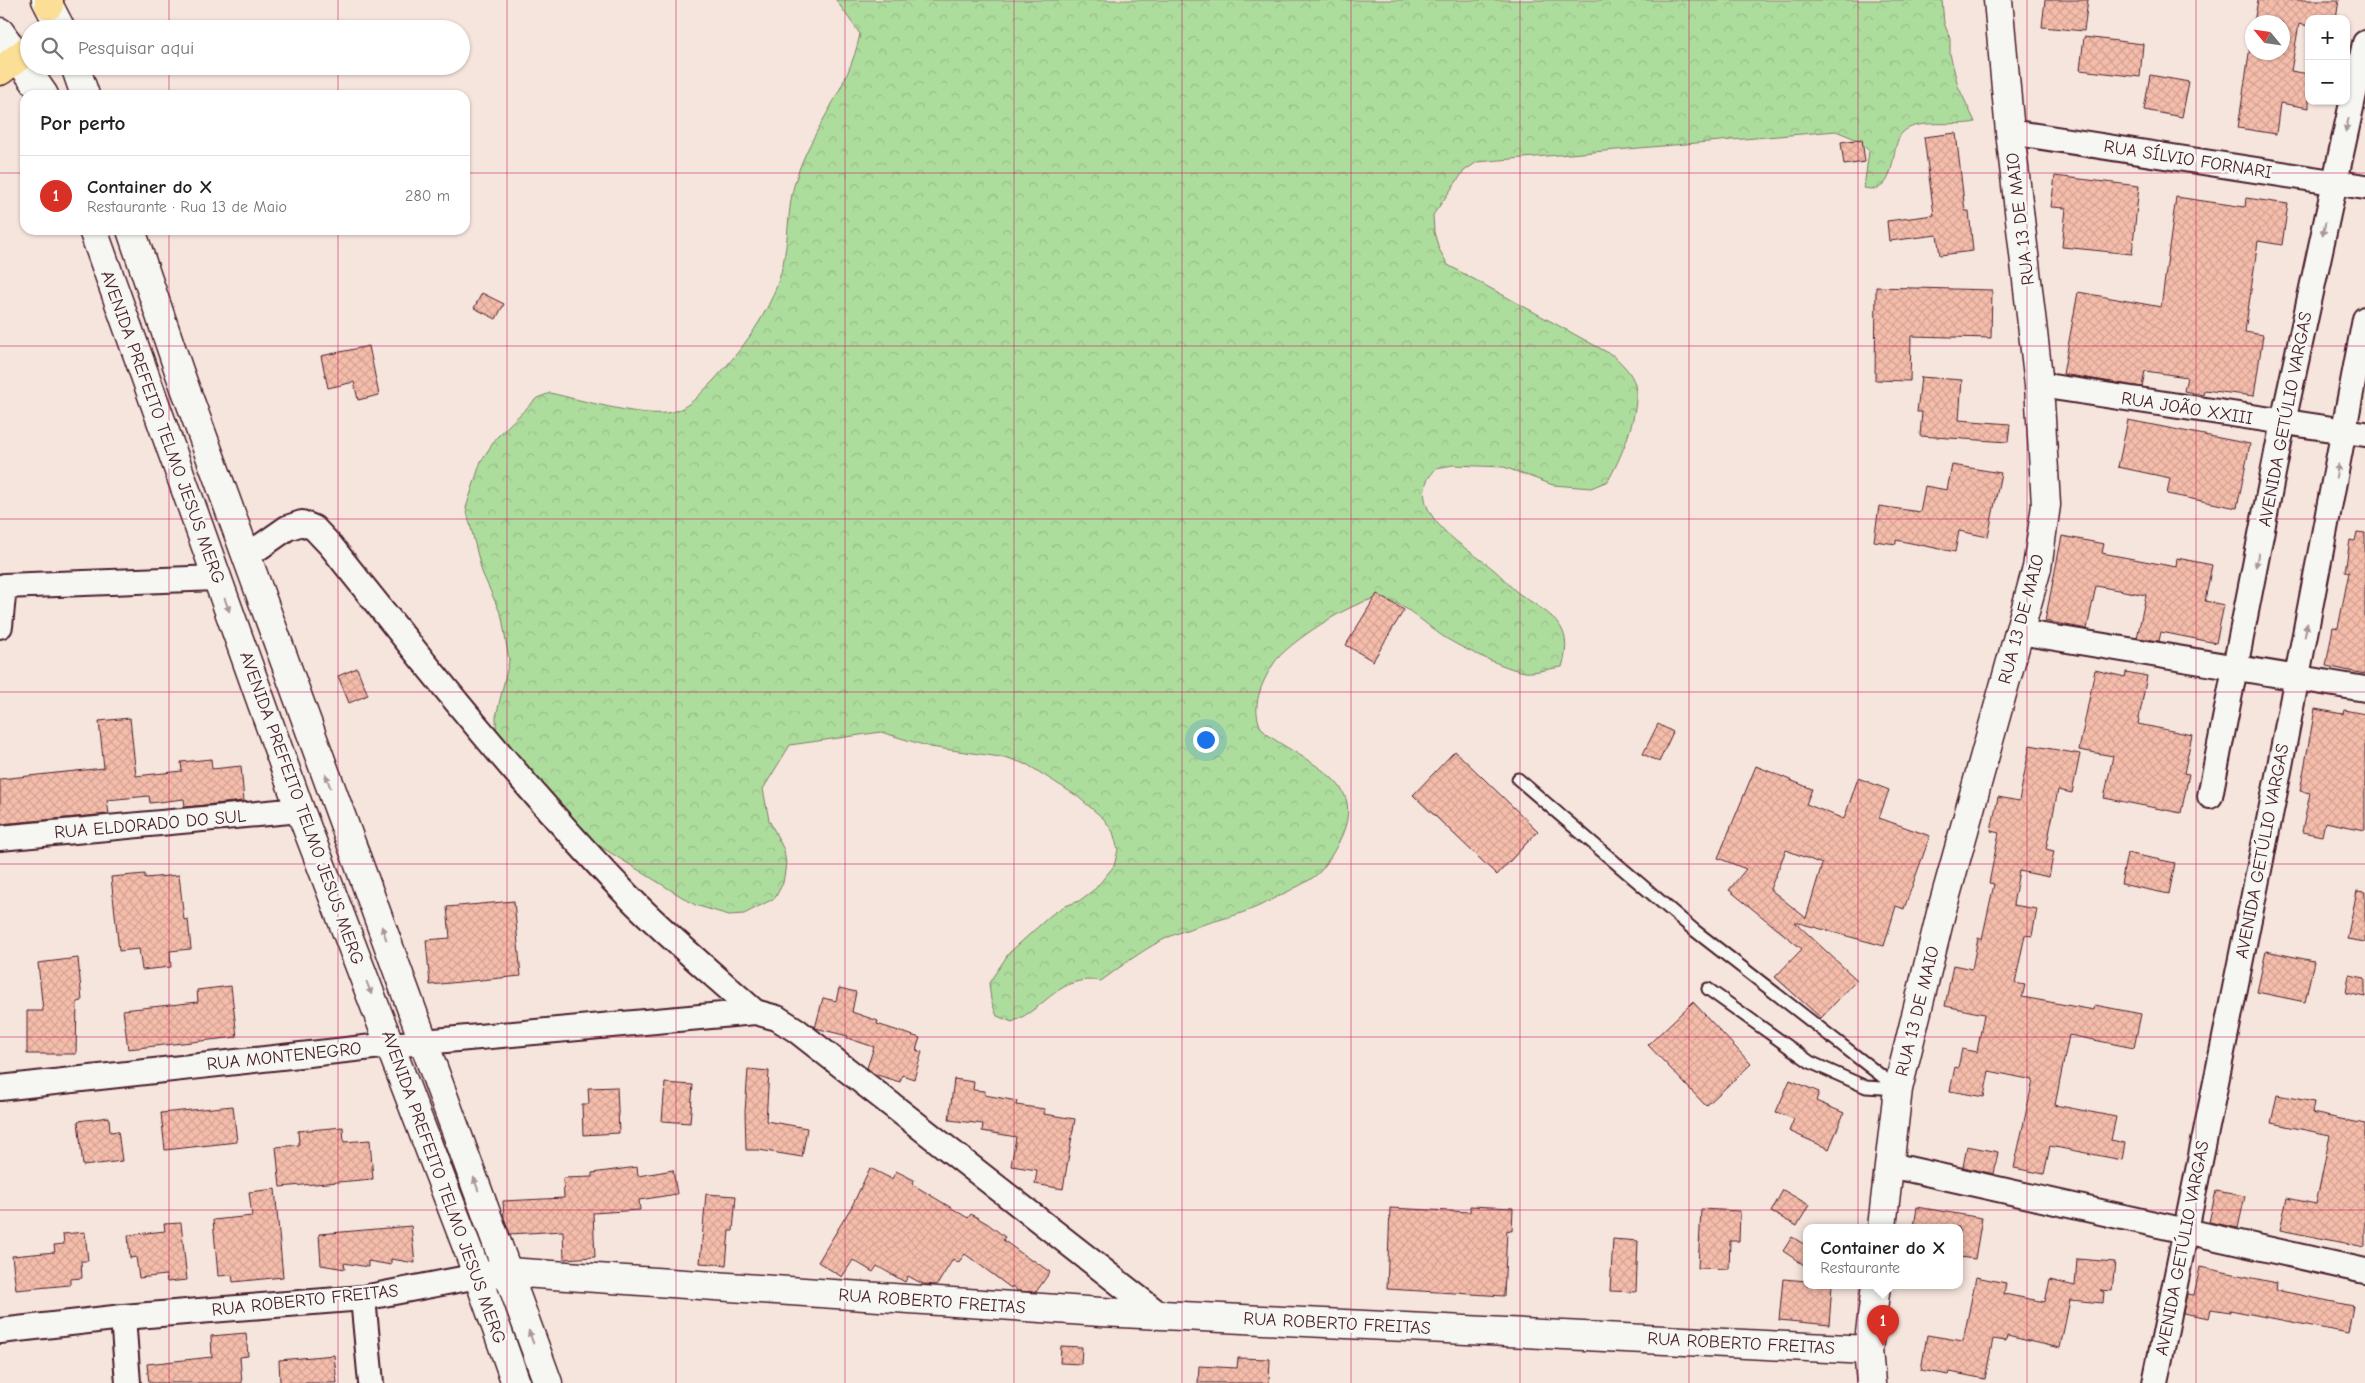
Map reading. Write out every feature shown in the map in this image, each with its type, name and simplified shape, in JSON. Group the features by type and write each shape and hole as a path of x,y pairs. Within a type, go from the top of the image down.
{"main road":[{"name":"RUA 13 DE MAIO","path":"1882,1224 1898,1089 1941,913 2037,568 2046,504 2039,385 2010,132 1998,0"},
{"path":"0,32 15,58"},
{"path":"28,75 40,90"},
{"path":"78,75 83,90"},
{"name":"AVENIDA PREFEITO TELMO JESUS MERG","path":"95,235 300,810 391,1044 516,1383"},
{"name":"AVENIDA PREFEITO TELMO JESUS MERG","path":"133,235 180,374 548,1383"},
{"name":"RUA ROBERTO FREITAS","path":"478,1276 508,1272 1160,1315 1868,1350"},
{"path":"1871,1383 1868,1350 1876,1289"}],"street":[{"name":"AVENIDA GETÚLIO VARGAS","path":"2210,796 2283,422 2365,43"},
{"name":"RUA SÍLVIO FORNARI","path":"2010,132 2365,186"},
{"name":"AVENIDA GETÚLIO VARGAS","path":"2155,1383 2297,678 2355,433 2365,319"},
{"name":"RUA JOÃO XXIII","path":"2039,385 2355,433"},
{"path":"247,556 287,528 302,523 314,528 331,546 462,710 568,831 628,896 755,1012"},
{"path":"0,626 4,586 217,578"},
{"path":"2019,632 2365,689"},
{"name":"RUA ELDORADO DO SUL","path":"0,838 300,810"},
{"name":"RUA MONTENEGRO","path":"0,1088 391,1044 425,1043 755,1012 778,1018 796,1030 1160,1315"},
{"path":"1890,1165 2365,1271"},
{"name":"RUA ROBERTO FREITAS","path":"0,1331 123,1317 363,1298 478,1276"},
{"path":"363,1298 371,1383"},
{"path":"123,1317 128,1383"}],"lane":[{"path":"1518,779 1694,930 1898,1089"},
{"path":"1708,989 1810,1062 1866,1086 1898,1089"}],"green space":[{"path":"836,0 1942,0 1944,23 1950,38 1950,54 1958,86 1975,122 1918,125 1903,132 1898,139 1888,178 1883,185 1875,189 1864,188 1869,151 1858,140 1836,131 1477,162 1464,171 1433,215 1434,232 1439,249 1448,265 1614,356 1624,366 1635,385 1636,396 1633,421 1619,460 1608,481 1591,488 1553,485 1504,467 1453,465 1436,468 1426,484 1425,497 1429,510 1436,522 1518,593 1540,607 1556,621 1562,630 1565,640 1562,667 1525,672 1507,667 1452,642 1403,607 1394,602 1384,600 1375,599 1351,607 1320,625 1292,645 1274,663 1260,692 1257,715 1261,727 1266,733 1321,769 1334,780 1343,792 1347,806 1346,822 1339,841 1326,864 1314,877 1305,883 1258,907 1162,940 1101,981 1087,980 1074,982 1064,987 1024,1016 1012,1022 997,1016 991,1000 989,983 1009,953 1051,915 1063,907 1079,901 1095,889 1114,866 1118,850 1113,832 1104,819 1077,796 1028,765 1008,758 930,747 881,732 790,745 763,789 769,820 784,850 786,864 783,883 775,898 744,914 729,915 695,905 535,806 497,749 496,717 509,661 502,617 482,572 466,508 481,461 497,437 537,398 550,393 625,410 654,413 674,412 698,396 738,352 759,322 776,289 785,253 795,182 810,145 839,92 855,54 860,34"}],"building":[{"path":"2045,0 2088,0 2084,31 2042,27"},
{"path":"2258,0 2339,0 2337,15 2305,15 2305,25 2299,24 2291,71 2305,73 2305,105 2309,105 2309,108 2280,103 2276,134 2238,128 2248,60 2290,60 2290,15 2255,15"},
{"path":"2084,37 2143,44 2140,77 2080,70"},
{"path":"2150,75 2189,82 2182,117 2144,110"},
{"path":"1956,133 1965,211 1969,211 1973,251 1940,255 1937,235 1889,241 1887,221 1934,215 1924,137"},
{"path":"1862,139 1865,162 1844,165 1841,142"},
{"path":"2055,176 2139,186 2132,254 2062,247 2066,208 2051,207"},
{"path":"2176,197 2245,207 2246,198 2288,204 2282,245 2258,241 2245,332 2263,335 2254,396 2204,390 2203,395 2184,391 2187,377 2145,371 2142,387 2063,374 2078,292 2161,307"},
{"path":"1876,287 1992,290 1991,338 1911,336 1910,381 1875,380"},
{"path":"482,293 504,304 496,319 474,308"},
{"path":"369,346 379,395 358,400 354,382 328,388 321,356"},
{"path":"1921,377 1962,380 1959,420 2010,424 2008,442 1920,436 1922,412 1917,412"},
{"path":"2128,420 2250,444 2237,508 2167,494 2170,478 2118,467"},
{"path":"1952,465 2001,473 1988,537 1959,531 1955,552 1896,540 1896,544 1874,541 1879,506 1920,512 1925,486 1947,490"},
{"path":"2357,532 2365,533 2365,674 2326,666 2333,627 2338,628 2349,572 2345,571 2350,540 2355,541"},
{"path":"2062,536 2104,544 2102,553 2176,567 2177,558 2212,565 2205,601 2224,605 2216,643 2161,632 2159,641 2137,638 2146,595 2096,586 2087,629 2045,621"},
{"path":"1377,594 1404,610 1373,661 1346,645"},
{"path":"357,668 368,695 349,703 338,676"},
{"path":"2095,670 2125,677 2126,672 2147,676 2138,724 2192,735 2184,773 2189,774 2181,813 2104,798 2113,756 2079,750"},
{"path":"2315,709 2343,714 2344,710 2365,714 2365,830 2325,822 2322,836 2302,832 2310,793 2300,791"},
{"path":"130,718 136,776 182,771 181,762 211,759 212,769 241,766 244,801 185,807 184,799 150,803 149,796 107,800 109,814 0,824 0,779 104,768 99,721"},
{"path":"1658,724 1673,732 1659,762 1643,754"},
{"path":"2030,745 2080,754 2072,793 2058,790 2046,849 2054,851 2049,877 2019,871 2013,905 2037,909 2032,936 2025,935 2015,983 2025,985 2022,997 2094,1010 2095,1005 2141,1014 2134,1048 2069,1035 2055,1105 2116,1117 2111,1140 2125,1143 2122,1160 2050,1146 2044,1174 2014,1168 2033,1080 1989,1071 1984,1097 1950,1091 1955,1067 1958,1068 1962,1049 1977,1052 1984,1014 1945,1006 1953,965 1972,969 1978,938 1982,939 1994,884 1989,883 1999,833 1991,831 1998,797 2019,801"},
{"path":"1455,751 1538,831 1497,875 1413,795"},
{"path":"1756,766 1812,789 1806,804 1844,819 1858,778 1889,790 1879,818 1930,836 1904,909 1896,906 1884,946 1795,922 1857,980 1821,1018 1775,977 1802,949 1729,890 1746,869 1718,858","holes":["1786,850 1822,864 1806,918 1770,889"]},
{"path":"2127,853 2175,863 2169,894 2121,884"},
{"path":"145,874 145,878 179,875 184,920 188,919 191,949 170,951 171,967 142,970 139,949 119,951 111,877"},
{"path":"2357,891 2365,892 2365,942 2347,939"},
{"path":"514,901 521,976 430,985 426,940 450,938 447,907"},
{"path":"2266,951 2314,961 2305,1002 2257,992"},
{"path":"78,958 82,1001 77,1002 76,1054 27,1054 27,1011 43,1011 38,963"},
{"path":"2349,975 2365,978 2365,997 2346,993"},
{"path":"231,986 237,1037 128,1049 123,1010 198,1002 197,990"},
{"path":"839,988 856,992 852,1012 878,1021 877,1024 920,1038 916,1050 922,1052 914,1079 902,1075 900,1082 874,1074 867,1068 874,1047 847,1038 848,1036 815,1028 823,998 836,1001"},
{"path":"1693,1002 1751,1064 1706,1106 1648,1045"},
{"path":"748,1069 769,1071 766,1121 807,1128 802,1157 759,1150 746,1150 745,1112"},
{"path":"954,1079 974,1082 973,1090 985,1091 985,1095 1017,1101 1016,1105 1045,1109 1044,1114 1075,1119 1063,1189 1035,1184 1037,1170 1011,1166 1016,1137 982,1131 983,1124 949,1120"},
{"path":"1790,1080 1819,1092 1816,1101 1844,1113 1829,1149 1789,1131 1794,1119 1776,1112"},
{"path":"665,1083 693,1085 690,1123 662,1121"},
{"path":"617,1087 619,1133 583,1135 582,1104 589,1104 588,1088"},
{"path":"2277,1095 2314,1102 2312,1113 2365,1124 2365,1247 2280,1230 2287,1198 2316,1204 2330,1135 2271,1123"},
{"path":"233,1106 237,1142 165,1150 161,1113"},
{"path":"109,1117 110,1132 118,1131 122,1161 83,1166 78,1121"},
{"path":"343,1127 344,1142 370,1140 373,1179 280,1187 276,1147 299,1145 298,1131"},
{"path":"1967,1146 1998,1152 1994,1174 1963,1167"},
{"path":"637,1167 638,1176 673,1170 677,1194 639,1200 640,1210 593,1213 595,1257 564,1259 563,1231 510,1234 504,1218 503,1201 564,1198 563,1178 592,1177 592,1173"},
{"path":"870,1168 892,1179 896,1171 914,1180 912,1184 968,1218 971,1214 988,1224 1005,1237 1003,1240 1050,1272 1036,1292 1018,1291 1012,1286 1011,1288 965,1254 958,1263 953,1259 937,1285 923,1284 908,1276 905,1282 877,1266 873,1272 853,1260 842,1277 818,1262 852,1206"},
{"path":"275,1189 283,1277 233,1282 232,1275 218,1276 213,1220 252,1216 249,1192"},
{"path":"1783,1190 1809,1205 1797,1226 1771,1212"},
{"path":"2216,1191 2245,1196 2238,1228 2209,1222"},
{"path":"706,1194 736,1196 733,1231 729,1231 726,1265 700,1263"},
{"path":"1470,1206 1513,1208 1512,1231 1507,1230 1504,1296 1387,1289 1390,1208 1470,1212"},
{"path":"1917,1207 1982,1218 1975,1259 1963,1258 1963,1224 1914,1224"},
{"path":"1701,1209 1740,1211 1739,1241 1730,1241 1729,1269 1698,1268"},
{"path":"181,1223 187,1280 167,1282 166,1275 139,1278 136,1257 130,1258 128,1235 165,1231 164,1224"},
{"path":"411,1226 415,1263 391,1259 391,1265 368,1261 368,1267 344,1263 345,1269 321,1265 319,1234"},
{"path":"85,1232 88,1261 81,1261 82,1278 70,1279 70,1285 16,1290 12,1256 55,1252 54,1245 64,1244 63,1234"},
{"path":"1792,1237 1803,1244 1803,1264 1783,1251"},
{"path":"1613,1239 1638,1241 1636,1292 1610,1291"},
{"path":"2077,1259 2115,1262 2112,1291 2100,1290 2104,1292 2103,1303 2070,1300 2060,1348 2007,1336 2006,1341 1993,1339 1985,1379 1950,1372 1949,1375 1921,1370 1927,1335 1963,1341 1976,1277 2006,1283 2004,1294 2045,1302 2050,1280 2075,1286"},
{"path":"2200,1267 2277,1283 2276,1290 2353,1306 2348,1333 2230,1310 2230,1312 2211,1309 2209,1318 2183,1313 2187,1294 2194,1295"},
{"path":"1783,1279 1803,1281 1803,1289 1832,1289 1829,1325 1779,1320"},
{"path":"246,1333 248,1356 240,1357 242,1383 149,1383 147,1364 212,1357 211,1336"},
{"path":"1061,1346 1082,1347 1081,1364 1060,1363"},
{"path":"334,1355 337,1383 280,1383 279,1360"},
{"path":"1238,1358 1270,1359 1269,1383 1198,1383 1199,1366 1237,1368"}],"place":[{"name":"Container do X","path":"1883,1346"}]}
